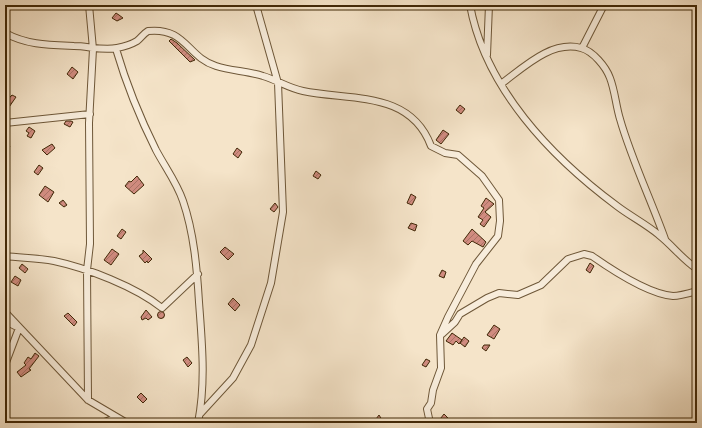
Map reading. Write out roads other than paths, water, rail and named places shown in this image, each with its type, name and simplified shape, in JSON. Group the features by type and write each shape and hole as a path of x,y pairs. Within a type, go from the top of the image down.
{"street":[{"path":"88,400 87,270 90,244 90,114 93,49 89,5"},
{"path":"200,414 233,378 251,345 271,283 283,212 278,83 256,5"},
{"path":"470,5 479,40 487,58 501,84 522,114 560,157 618,206 666,241 697,269"},
{"path":"487,58 489,5"},
{"path":"582,48 604,5"},
{"path":"5,33 14,38 31,43 56,47 74,46 93,49 116,48 138,41 148,31 167,31 174,34 212,65 264,76 294,90 317,94 365,98 403,110 410,115 427,134 431,146 445,152 458,155 476,170 493,190 499,200 500,221 498,236 476,264 440,335 441,368 432,390 431,403 427,409 430,423"},
{"path":"116,48 121,66 150,138 183,200 189,222 198,274 204,370 198,423"},
{"path":"501,84 542,54 551,50 561,48 582,48 594,56 610,77 620,120 666,241"},
{"path":"5,123 90,114"},
{"path":"440,335 455,322 460,314 487,298 499,293 518,295 541,285 568,259 584,254 592,256 648,288 662,294 673,296 697,291"},
{"path":"5,256 53,261 87,270 147,296 162,308 198,274"},
{"path":"5,312 88,400 115,418 126,423"},
{"path":"5,321 19,328"},
{"path":"5,365 19,328"},
{"path":"102,423 115,418"}]}
